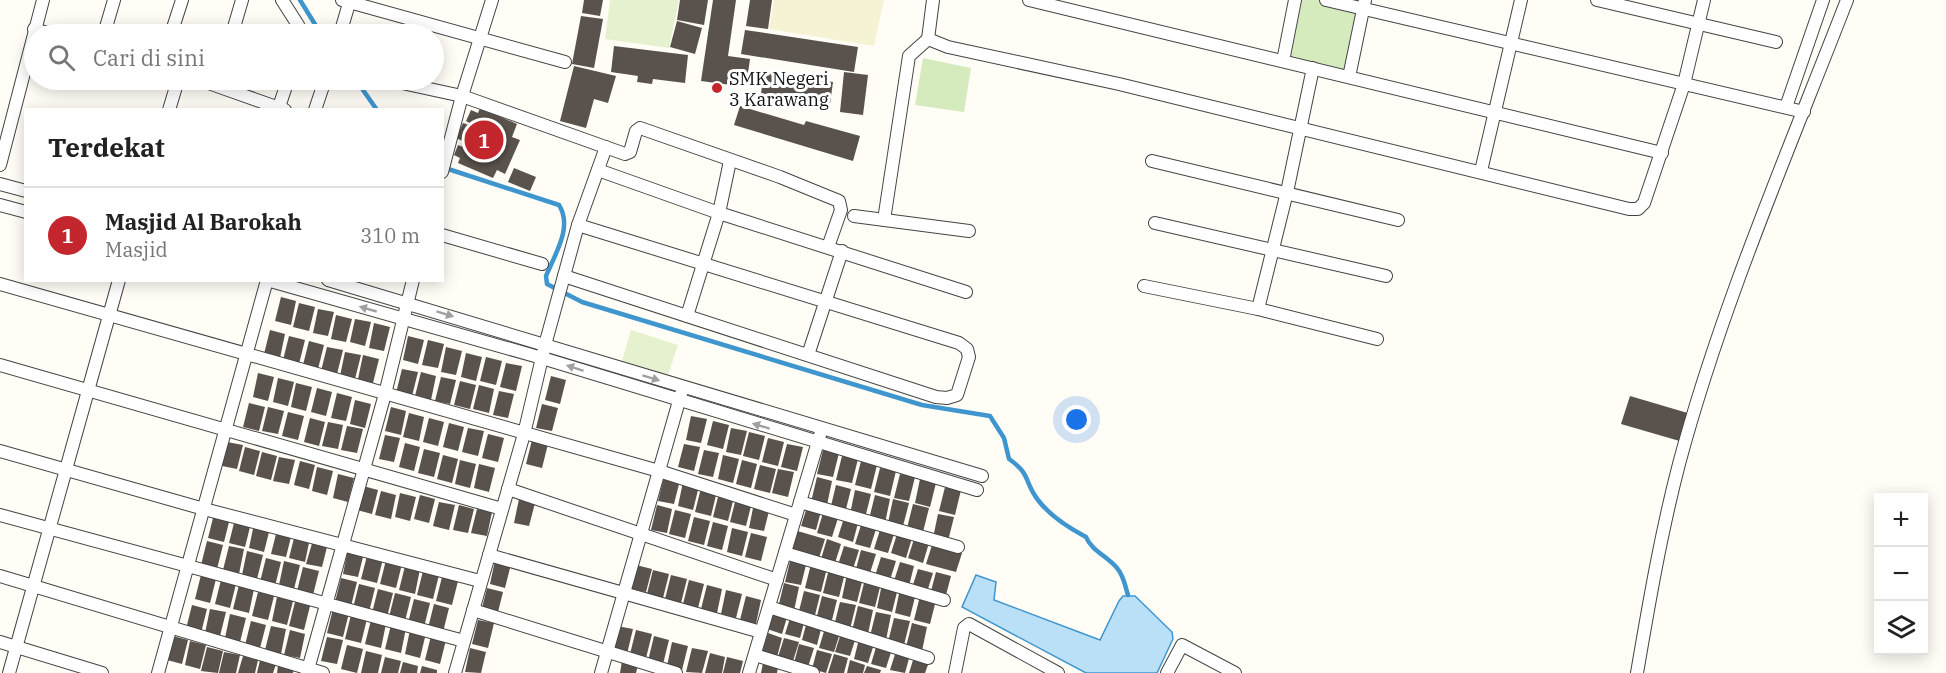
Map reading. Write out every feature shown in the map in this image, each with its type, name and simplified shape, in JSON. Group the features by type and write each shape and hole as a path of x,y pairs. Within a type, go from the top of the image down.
{"street":[{"path":"36,24 44,0"},
{"path":"107,24 114,0"},
{"path":"174,24 182,0"},
{"path":"235,24 242,0"},
{"path":"282,0 297,24"},
{"path":"444,165 462,96 492,0"},
{"path":"884,220 909,56 928,39 933,0"},
{"path":"1029,0 1662,153"},
{"path":"1283,61 1295,0"},
{"path":"1326,0 1364,4 1511,43 1804,112"},
{"path":"1481,171 1521,0"},
{"path":"1598,0 1776,42"},
{"path":"928,39 948,47 1302,128 1629,209 1638,209 1644,203 1684,84 1704,0"},
{"path":"1786,107 1823,0"},
{"path":"1637,673 1655,566 1680,463 1739,278 1847,0"},
{"path":"342,24 347,1 430,24"},
{"path":"1349,77 1364,4"},
{"path":"444,28 566,62"},
{"path":"1258,309 1302,128 1313,68"},
{"path":"0,165 21,108 24,90"},
{"path":"170,108 175,90"},
{"path":"238,90 282,108 286,90"},
{"path":"316,108 322,90"},
{"path":"434,90 462,96 624,154 630,152 636,131 640,128 780,177 839,201 841,210 828,247"},
{"path":"459,672 464,641 524,434 557,300 579,225 606,147"},
{"path":"1152,160 1398,220"},
{"path":"687,316 719,213 730,161"},
{"path":"598,170 719,213 966,292"},
{"path":"0,183 24,190"},
{"path":"0,205 24,211"},
{"path":"854,216 969,231"},
{"path":"1155,223 1272,252 1386,276"},
{"path":"563,279 947,398 957,395 969,357 967,349 959,343 579,225"},
{"path":"444,236 542,264"},
{"path":"808,355 842,251"},
{"path":"9,673 118,282"},
{"path":"158,673 267,282"},
{"path":"271,282 402,318 543,351 683,388 982,476"},
{"path":"335,282 407,303 679,402 977,490"},
{"path":"308,671 385,394 412,282"},
{"path":"0,284 659,471 796,515"},
{"path":"1144,286 1258,309 1377,339"},
{"path":"0,365 502,509"},
{"path":"601,673 683,388"},
{"path":"749,673 822,429"},
{"path":"0,451 204,509 343,543 480,581"},
{"path":"508,489 642,532 777,580"},
{"path":"800,502 958,547"},
{"path":"0,515 464,641"},
{"path":"785,554 944,600"},
{"path":"489,555 624,591 761,632"},
{"path":"0,576 308,671 323,673"},
{"path":"769,607 928,658"},
{"path":"473,610 676,673"},
{"path":"955,673 964,628 969,624 1058,673"},
{"path":"0,642 102,673"},
{"path":"1167,673 1182,645 1235,673"},
{"path":"755,655 813,673"}],"shaded area":[{"path":"774,0 884,0 874,46 769,29"}],"green space":[{"path":"610,0 679,0 669,48 605,39"},
{"path":"1295,0 1326,0 1363,9 1349,77 1283,61"},
{"path":"923,58 971,68 964,112 915,105"},
{"path":"631,330 678,345 668,375 622,361"}],"water":[{"path":"976,575 996,582 994,600 1100,640 1119,601 1123,596 1135,596 1172,632 1173,639 1157,673 1086,673 962,607"}],"building":[{"path":"584,0 603,0 600,16 582,13"},
{"path":"680,0 708,0 704,25 677,20"},
{"path":"713,0 736,0 728,56 750,59 746,87 701,81"},
{"path":"750,0 772,0 768,29 746,26"},
{"path":"581,16 603,19 594,68 572,64"},
{"path":"677,21 702,28 695,54 670,47"},
{"path":"745,30 858,47 854,72 741,54"},
{"path":"614,46 688,55 685,83 653,79 652,84 637,82 638,76 611,72"},
{"path":"574,66 616,76 608,103 594,99 586,128 560,121"},
{"path":"764,72 833,82 829,111 760,101"},
{"path":"844,72 868,75 863,115 840,112"},
{"path":"740,106 804,125 806,121 860,136 853,161 734,125"},
{"path":"480,108 517,124 512,137 520,140 505,174 497,170 493,178 458,163 460,158 454,155 458,145 463,147 465,142 456,138 463,123 471,126 472,124 466,121 471,110 478,113"},
{"path":"514,168 536,177 530,191 508,182"},
{"path":"281,297 296,301 291,325 275,321"},
{"path":"299,303 315,307 309,331 293,327"},
{"path":"318,309 334,312 328,336 313,333"},
{"path":"336,315 352,319 346,342 331,339"},
{"path":"355,319 371,322 365,346 350,342"},
{"path":"374,323 390,327 384,351 369,348"},
{"path":"270,330 285,334 280,358 264,354"},
{"path":"289,336 305,340 299,364 283,360"},
{"path":"408,336 424,340 418,364 403,360"},
{"path":"428,340 444,344 438,368 422,365"},
{"path":"309,341 324,345 318,369 303,365"},
{"path":"327,347 343,350 337,374 321,371"},
{"path":"446,347 462,351 456,375 441,372"},
{"path":"345,352 361,355 355,379 340,376"},
{"path":"466,353 482,357 476,381 461,377"},
{"path":"363,355 379,359 373,383 358,379"},
{"path":"486,357 502,361 496,385 480,381"},
{"path":"506,363 522,366 516,391 500,387"},
{"path":"402,369 418,372 412,396 396,393"},
{"path":"421,372 436,376 431,400 415,396"},
{"path":"258,373 274,377 268,401 253,397"},
{"path":"551,376 566,380 560,404 545,400"},
{"path":"441,377 456,380 450,404 435,401"},
{"path":"278,378 294,382 288,406 273,402"},
{"path":"460,381 476,385 470,409 454,405"},
{"path":"296,383 312,387 306,411 291,407"},
{"path":"479,385 494,389 489,413 473,409"},
{"path":"317,388 332,392 326,416 311,412"},
{"path":"499,391 514,394 508,418 493,415"},
{"path":"337,393 352,397 346,421 331,418"},
{"path":"1630,396 1691,414 1683,442 1621,424"},
{"path":"355,400 371,404 365,428 350,424"},
{"path":"249,403 265,407 259,431 243,427"},
{"path":"542,404 558,408 552,431 536,428"},
{"path":"268,407 284,411 278,434 262,431"},
{"path":"391,407 406,411 401,435 385,431"},
{"path":"288,412 304,416 298,440 282,436"},
{"path":"409,413 424,417 419,441 403,437"},
{"path":"691,416 707,419 701,443 686,440"},
{"path":"310,418 325,422 319,446 304,442"},
{"path":"429,418 444,422 438,446 423,442"},
{"path":"713,421 729,425 723,449 707,445"},
{"path":"328,422 343,425 338,449 322,446"},
{"path":"449,423 464,427 458,451 443,447"},
{"path":"347,426 363,429 357,453 341,450"},
{"path":"468,428 484,431 478,456 462,452"},
{"path":"731,428 747,431 741,455 726,452"},
{"path":"749,432 765,436 759,460 743,456"},
{"path":"488,434 504,438 498,462 482,458"},
{"path":"385,435 400,438 394,462 379,459"},
{"path":"768,438 784,442 778,466 762,462"},
{"path":"532,440 548,444 542,468 526,464"},
{"path":"227,442 243,445 237,469 222,466"},
{"path":"405,443 420,447 414,471 399,467"},
{"path":"684,444 700,447 694,471 678,467"},
{"path":"787,444 803,447 797,471 781,467"},
{"path":"245,447 260,451 254,475 239,471"},
{"path":"424,449 440,453 434,477 418,473"},
{"path":"704,450 719,453 713,477 698,474"},
{"path":"823,450 839,453 833,477 817,474"},
{"path":"262,452 277,456 271,480 256,476"},
{"path":"443,455 458,459 452,483 437,479"},
{"path":"723,455 739,459 733,483 718,479"},
{"path":"842,456 858,459 852,483 836,480"},
{"path":"279,457 295,460 289,484 273,481"},
{"path":"460,460 476,464 470,488 455,484"},
{"path":"742,460 757,464 751,488 736,484"},
{"path":"300,461 315,465 309,489 294,485"},
{"path":"861,461 877,465 871,489 855,485"},
{"path":"479,464 495,468 489,492 474,488"},
{"path":"760,465 776,469 770,493 754,489"},
{"path":"317,467 333,471 327,495 312,491"},
{"path":"880,468 896,471 890,496 874,492"},
{"path":"778,469 794,472 788,497 772,493"},
{"path":"338,474 354,478 348,502 333,498"},
{"path":"900,474 915,477 909,501 894,498"},
{"path":"664,477 680,480 674,504 658,501"},
{"path":"817,477 832,481 827,505 811,502"},
{"path":"920,479 936,483 930,507 915,503"},
{"path":"683,482 699,486 693,510 678,506"},
{"path":"836,485 851,489 845,513 830,510"},
{"path":"363,486 378,490 372,514 357,510"},
{"path":"945,487 961,490 955,515 939,511"},
{"path":"701,488 717,491 711,516 695,512"},
{"path":"855,490 871,494 865,518 850,514"},
{"path":"381,491 396,495 391,519 375,515"},
{"path":"400,493 416,497 410,521 395,517"},
{"path":"719,493 734,497 728,521 713,517"},
{"path":"420,495 435,499 429,523 414,519"},
{"path":"875,495 890,499 885,523 869,519"},
{"path":"736,498 752,502 746,526 730,522"},
{"path":"519,499 535,503 529,526 514,523"},
{"path":"893,499 909,503 903,526 888,523"},
{"path":"439,502 455,505 449,530 433,526"},
{"path":"754,503 770,507 764,531 749,528"},
{"path":"913,504 929,508 923,532 907,528"},
{"path":"459,505 474,509 468,533 453,530"},
{"path":"657,505 672,509 667,533 651,530"},
{"path":"807,507 821,511 816,530 801,526"},
{"path":"477,509 492,512 487,536 471,533"},
{"path":"675,510 691,514 685,538 669,534"},
{"path":"823,513 838,518 832,537 817,533"},
{"path":"214,514 230,518 224,542 208,538"},
{"path":"938,514 954,517 948,541 933,538"},
{"path":"694,517 710,521 704,545 688,541"},
{"path":"844,518 858,523 853,542 838,537"},
{"path":"235,519 251,523 245,547 229,543"},
{"path":"713,522 728,526 722,550 707,546"},
{"path":"254,524 270,528 264,552 249,548"},
{"path":"861,525 876,529 870,548 855,544"},
{"path":"732,528 748,532 742,556 727,552"},
{"path":"277,530 292,533 286,557 271,554"},
{"path":"794,530 825,539 819,558 789,549"},
{"path":"880,530 894,534 888,553 874,549"},
{"path":"751,533 767,537 761,561 745,557"},
{"path":"295,534 310,538 305,562 289,558"},
{"path":"897,534 912,538 906,558 891,553"},
{"path":"827,539 841,544 835,563 821,559"},
{"path":"914,539 929,543 923,563 908,558"},
{"path":"313,540 328,543 322,567 306,564"},
{"path":"207,541 223,545 217,569 201,565"},
{"path":"932,545 962,553 956,572 926,564"},
{"path":"229,546 244,549 239,574 223,570"},
{"path":"844,546 859,550 853,569 838,565"},
{"path":"348,549 364,553 358,577 343,574"},
{"path":"861,550 876,554 870,573 856,569"},
{"path":"247,551 263,555 257,579 242,575"},
{"path":"367,556 383,559 377,583 361,579"},
{"path":"791,557 807,561 801,585 785,582"},
{"path":"881,557 896,561 890,580 875,576"},
{"path":"266,558 281,562 275,586 260,582"},
{"path":"386,560 402,564 396,588 380,584"},
{"path":"495,560 511,564 505,588 490,584"},
{"path":"284,561 300,565 294,589 279,585"},
{"path":"900,562 914,566 909,586 894,581"},
{"path":"811,564 827,568 821,592 805,588"},
{"path":"636,565 652,569 646,592 630,589"},
{"path":"405,566 420,569 415,594 399,590"},
{"path":"303,567 319,571 313,595 297,591"},
{"path":"829,569 845,573 839,597 823,593"},
{"path":"918,569 933,573 927,592 912,588"},
{"path":"653,570 669,574 663,598 647,594"},
{"path":"423,571 439,575 433,599 417,595"},
{"path":"936,572 951,576 946,595 931,591"},
{"path":"847,574 863,578 857,602 842,598"},
{"path":"201,575 216,579 210,603 195,599"},
{"path":"671,575 687,579 681,603 665,599"},
{"path":"442,577 458,581 452,605 436,601"},
{"path":"341,578 357,582 351,606 335,602"},
{"path":"865,579 881,583 875,607 859,603"},
{"path":"221,580 236,584 230,608 215,604"},
{"path":"689,580 704,584 698,608 683,604"},
{"path":"784,583 799,587 794,611 778,608"},
{"path":"359,584 375,588 369,612 353,608"},
{"path":"882,584 898,588 892,612 877,608"},
{"path":"239,585 254,589 249,613 233,609"},
{"path":"707,585 722,589 717,613 701,609"},
{"path":"487,588 503,592 497,616 481,612"},
{"path":"378,589 393,593 387,617 372,613"},
{"path":"900,589 916,593 910,617 895,613"},
{"path":"726,590 742,594 736,618 721,614"},
{"path":"804,591 820,595 814,619 798,615"},
{"path":"258,592 274,596 268,620 252,616"},
{"path":"395,593 411,597 405,621 389,617"},
{"path":"746,596 761,600 756,624 740,620"},
{"path":"822,596 837,600 831,624 816,620"},
{"path":"920,596 936,600 930,624 914,620"},
{"path":"277,597 293,601 287,625 272,621"},
{"path":"414,599 430,603 424,627 408,623"},
{"path":"295,602 310,606 304,630 289,626"},
{"path":"840,602 856,605 850,629 834,626"},
{"path":"434,604 449,608 443,632 428,628"},
{"path":"192,605 207,609 201,633 186,629"},
{"path":"858,606 873,610 868,634 852,631"},
{"path":"210,609 226,612 220,636 205,633"},
{"path":"333,609 349,613 343,637 327,633"},
{"path":"773,610 788,614 782,634 767,629"},
{"path":"876,612 891,615 886,640 870,636"},
{"path":"230,614 246,618 240,642 225,638"},
{"path":"351,615 367,619 361,643 345,639"},
{"path":"791,615 805,619 800,638 785,634"},
{"path":"894,618 910,621 904,645 888,642"},
{"path":"371,620 386,624 381,648 365,644"},
{"path":"478,620 494,623 488,648 472,644"},
{"path":"251,621 266,625 260,648 245,645"},
{"path":"807,621 822,625 817,645 802,640"},
{"path":"912,623 927,627 922,651 906,647"},
{"path":"391,625 406,628 401,653 385,649"},
{"path":"271,626 286,629 281,654 265,650"},
{"path":"617,626 633,629 627,654 611,650"},
{"path":"825,628 840,633 834,652 819,648"},
{"path":"290,630 305,634 300,658 284,655"},
{"path":"410,630 426,633 420,658 405,654"},
{"path":"636,630 652,634 646,658 630,654"},
{"path":"768,633 782,638 777,657 762,653"},
{"path":"841,633 856,637 850,656 835,652"},
{"path":"173,636 188,640 182,664 167,660"},
{"path":"431,636 446,640 440,664 425,660"},
{"path":"654,636 669,640 663,664 648,661"},
{"path":"327,637 343,640 337,664 321,661"},
{"path":"784,638 799,642 793,661 778,657"},
{"path":"859,639 874,644 868,663 854,659"},
{"path":"190,641 206,645 200,669 185,665"},
{"path":"672,642 688,646 682,670 667,666"},
{"path":"799,644 814,648 808,667 794,663"},
{"path":"877,644 892,649 886,668 871,664"},
{"path":"347,645 363,649 357,673 341,669"},
{"path":"207,647 223,651 218,673 201,671"},
{"path":"470,648 486,652 481,673 465,672"},
{"path":"692,648 708,651 702,673 686,672"},
{"path":"817,650 832,654 826,673 812,669"},
{"path":"366,651 382,655 378,673 361,673"},
{"path":"896,651 910,655 905,673 890,670"},
{"path":"224,652 240,655 236,673 219,673"},
{"path":"710,653 725,657 722,673 705,673"},
{"path":"834,654 848,658 844,673 828,673"},
{"path":"243,656 258,660 255,673 238,673"},
{"path":"385,657 401,661 398,673 381,673"},
{"path":"727,657 743,661 740,673 723,673"},
{"path":"914,657 929,662 925,673 909,673"},
{"path":"260,660 276,664 273,673 257,673"},
{"path":"850,660 865,665 863,673 847,673"},
{"path":"622,661 638,665 636,673 620,673"},
{"path":"403,662 418,666 417,673 400,673"},
{"path":"763,663 778,667 777,673 761,673"},
{"path":"278,666 294,669 293,673 277,673"},
{"path":"422,666 437,670 437,673 420,673"},
{"path":"867,666 881,670 880,673 864,673"}],"waterway":[{"path":"300,0 315,24"},
{"path":"363,90 376,108"},
{"path":"445,168 559,205 563,213 563,231 558,250 546,276 547,284 582,302 922,405 990,416 1004,438 1009,459 1021,469 1038,500 1060,521 1086,537 1088,542 1117,568 1128,595"}],"place":[{"name":"SMK Negeri 3 Karawang","path":"717,88"},
{"name":"Masjid Al Barokah","path":"484,140"}]}
